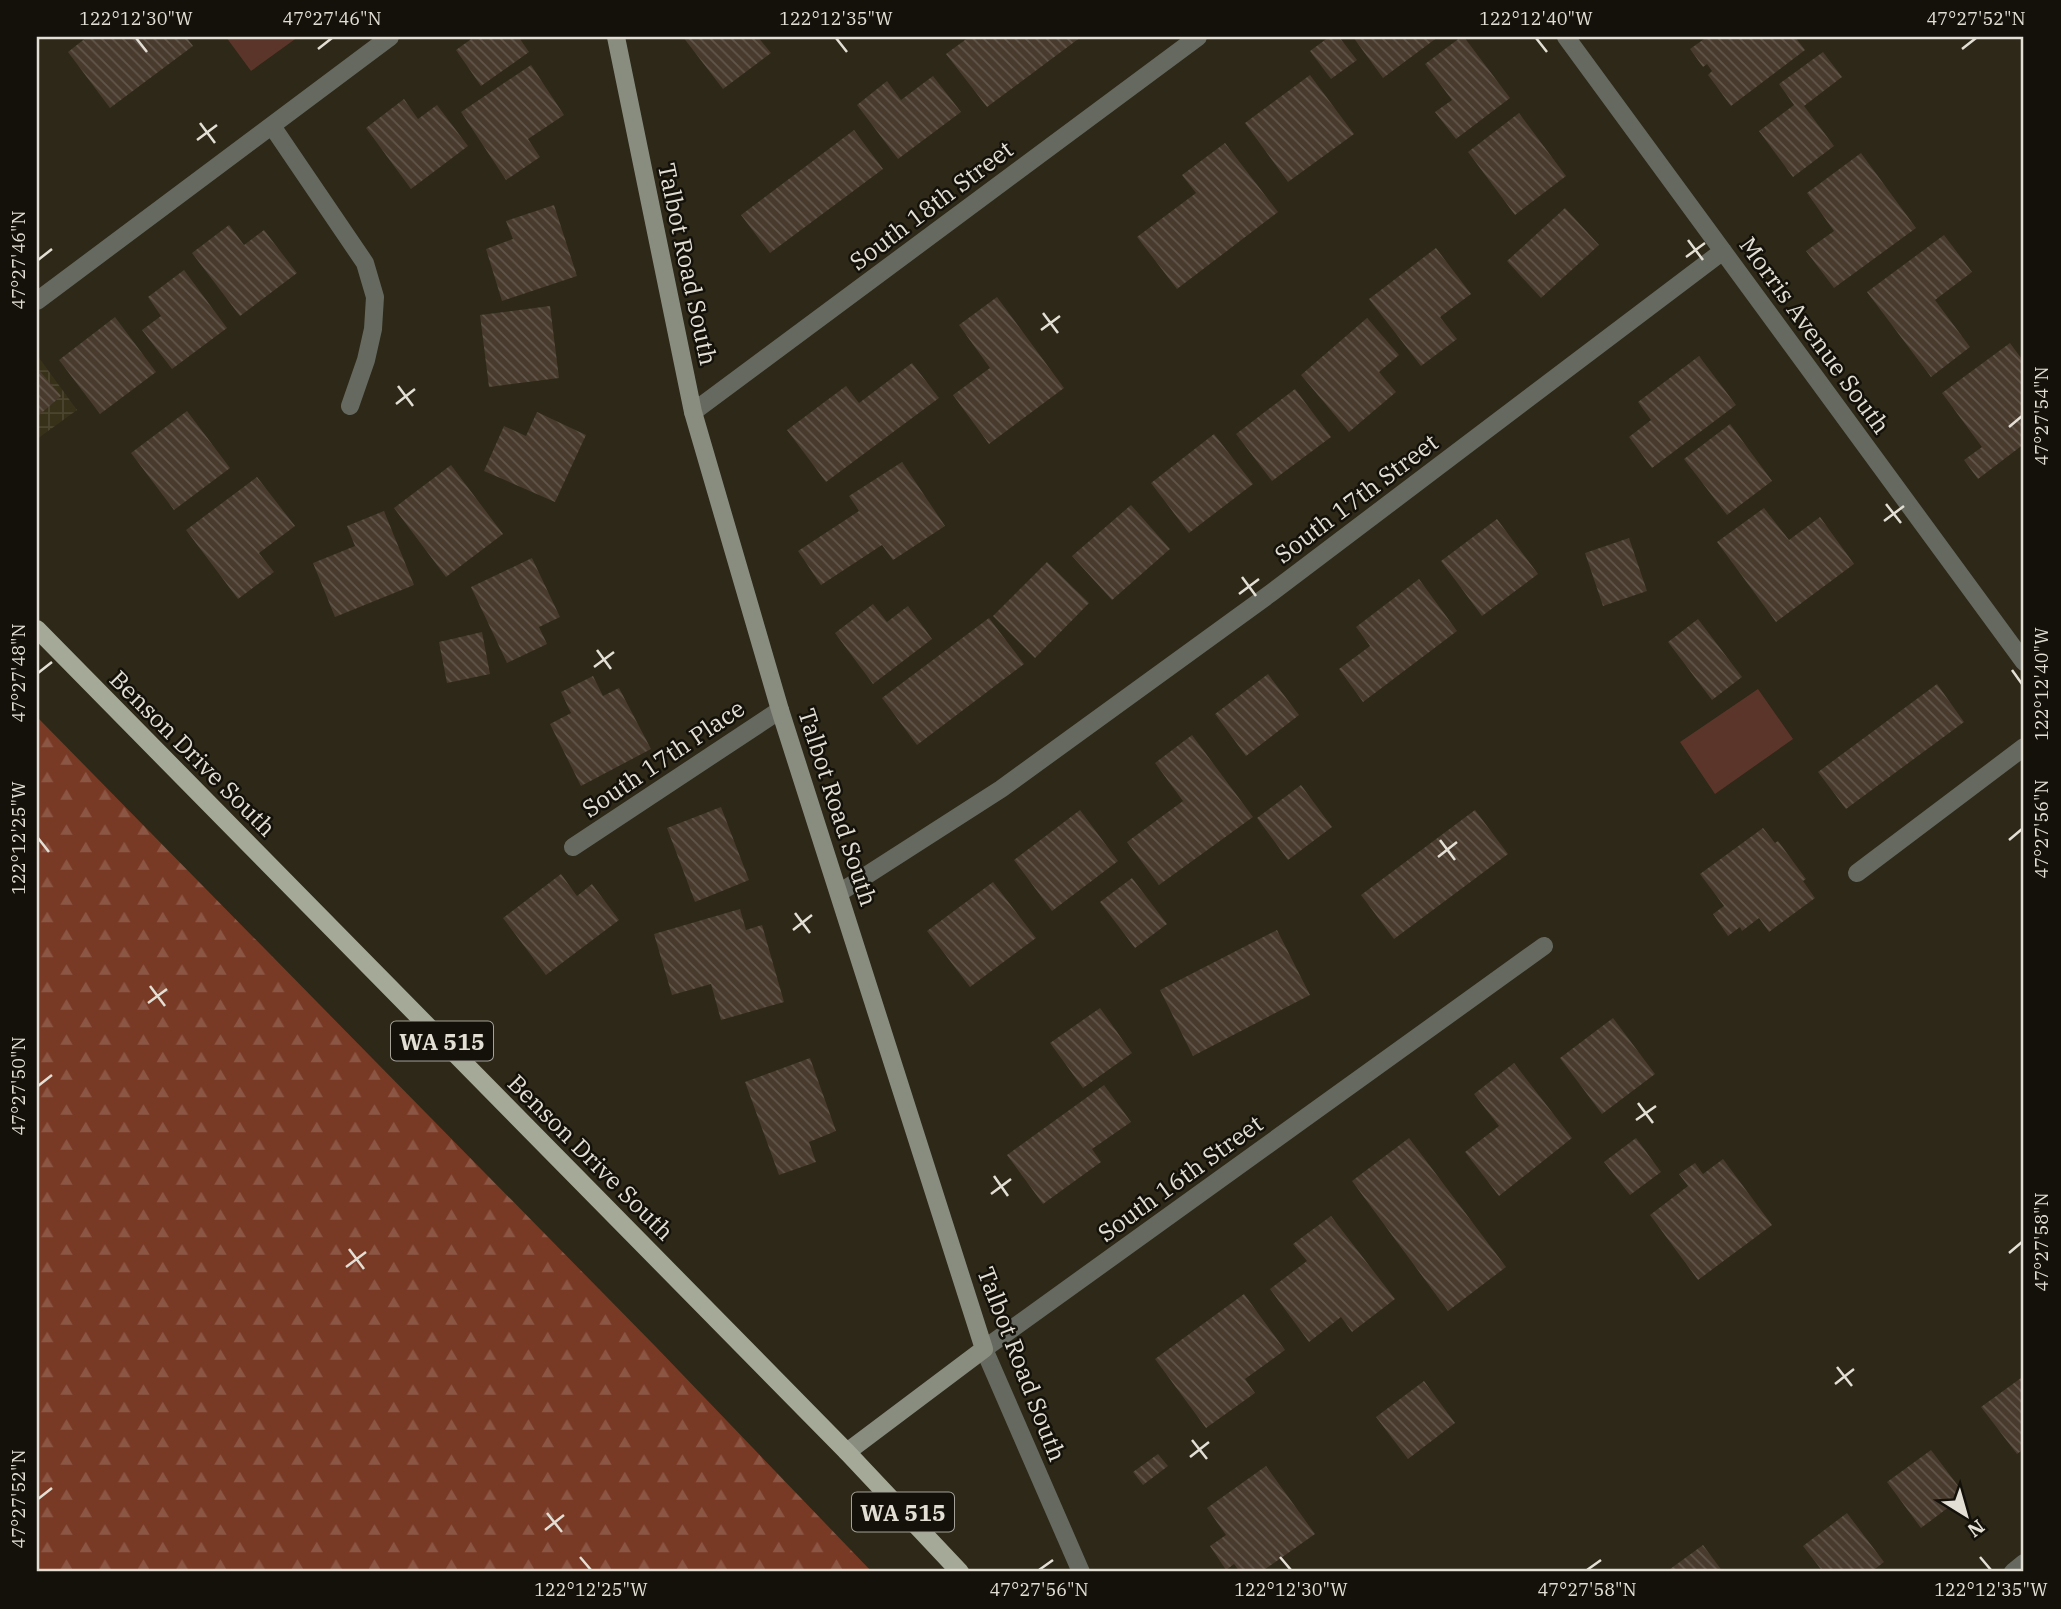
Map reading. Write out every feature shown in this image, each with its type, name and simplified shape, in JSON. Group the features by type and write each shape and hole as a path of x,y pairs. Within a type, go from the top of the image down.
{"main road":[{"name":"Benson Drive South","path":"37,629 847,1452 960,1572"}],"street":[{"path":"37,300 390,37"},
{"name":"Talbot Road South","path":"616,37 693,412 780,710 984,1349 1081,1572"},
{"name":"South 18th Street","path":"693,412 1198,37"},
{"name":"Morris Avenue South","path":"1566,37 2024,662"},
{"path":"272,126 365,264 374,297 373,329 366,360 350,406"},
{"name":"South 17th Street","path":"839,893 1001,789 1282,585 1723,251"},
{"name":"South 17th Place","path":"573,848 780,710"},
{"path":"1857,873 2024,747"},
{"name":"South 16th Street","path":"847,1452 984,1349 1544,946"},
{"path":"2013,1572 2024,1563"}],"shaded area":[{"path":"226,37 298,37 251,71"},
{"path":"37,355 77,410 37,439"},
{"path":"1758,689 1793,739 1715,794 1680,742"}],"green space":[{"path":"37,717 656,1347 872,1572 37,1572"}],"building":[{"path":"87,37 186,37 193,46 110,108 68,52"},
{"path":"474,37 524,37 520,39 529,52 481,86 456,50"},
{"path":"683,37 758,37 771,53 723,89"},
{"path":"969,37 1081,37 987,107 946,54"},
{"path":"1329,37 1339,37 1357,60 1331,79 1310,51"},
{"path":"1353,37 1438,37 1383,78"},
{"path":"1464,37 1510,98 1456,139 1435,112 1452,100 1425,64"},
{"path":"1707,37 1795,37 1805,50 1731,106 1708,75 1712,71 1707,64 1703,67 1690,49"},
{"path":"1823,52 1842,77 1804,106 1834,146 1793,177 1759,131 1794,105 1779,84"},
{"path":"531,65 564,115 528,139 540,157 506,180 461,112"},
{"path":"1310,75 1354,134 1288,182 1245,123"},
{"path":"933,76 961,112 898,159 857,105 887,81 901,100"},
{"path":"404,99 418,119 437,105 468,146 411,189 366,128"},
{"path":"1519,113 1566,176 1515,215 1468,152"},
{"path":"854,130 883,169 770,253 741,215"},
{"path":"1225,143 1278,212 1177,289 1137,237 1196,193 1182,175"},
{"path":"1861,153 1916,228 1834,288 1806,251 1834,231 1807,193"},
{"path":"554,205 577,276 502,301 486,249 513,239 506,221"},
{"path":"1565,208 1599,245 1541,298 1507,261"},
{"path":"229,225 244,245 264,230 297,273 240,316 192,253"},
{"path":"1944,235 1972,272 1935,300 1970,347 1931,377 1867,292"},
{"path":"1436,248 1471,294 1440,317 1457,339 1421,366 1369,299"},
{"path":"184,270 227,328 172,369 142,330 161,316 148,297"},
{"path":"997,297 1064,388 989,444 953,395 990,368 959,325"},
{"path":"550,306 559,378 489,387 480,315"},
{"path":"115,317 156,372 100,414 59,360"},
{"path":"1367,318 1399,355 1379,372 1396,392 1349,432 1301,375"},
{"path":"2010,343 2024,362 2024,444 1978,479 1964,460 1982,447 1942,393"},
{"path":"1699,356 1736,405 1652,468 1629,437 1651,420 1638,402"},
{"path":"912,363 939,398 826,482 787,430 846,386 859,403"},
{"path":"37,368 61,396 38,416 37,415"},
{"path":"1295,389 1331,437 1272,481 1236,434"},
{"path":"187,411 230,468 174,510 131,453"},
{"path":"537,412 586,435 555,502 484,471 504,426 526,436"},
{"path":"1730,424 1772,481 1727,515 1684,459"},
{"path":"1214,434 1253,484 1189,533 1151,483"},
{"path":"902,462 945,526 893,560 882,545 821,585 798,551 859,511 849,496"},
{"path":"451,465 503,534 446,577 394,508"},
{"path":"257,477 295,526 259,553 274,572 238,599 186,530"},
{"path":"1131,505 1170,549 1112,600 1072,556"},
{"path":"1764,508 1789,540 1820,517 1854,564 1776,622 1717,542"},
{"path":"384,511 414,585 335,617 313,563 355,546 347,526"},
{"path":"1497,519 1538,574 1482,616 1441,561"},
{"path":"1629,538 1647,591 1603,606 1585,553"},
{"path":"532,558 560,617 539,627 547,644 507,663 471,587"},
{"path":"1047,562 1089,603 1035,658 993,616"},
{"path":"1419,579 1457,631 1363,702 1339,669 1370,646 1356,627"},
{"path":"873,604 887,622 908,606 932,639 873,684 835,633"},
{"path":"989,618 1024,664 917,745 882,698"},
{"path":"1698,619 1742,677 1712,700 1668,642"},
{"path":"482,632 490,674 447,683 439,642"},
{"path":"1268,674 1299,715 1246,756 1215,714"},
{"path":"593,676 603,696 619,688 651,749 581,786 550,724 571,713 561,692"},
{"path":"1937,684 1964,722 1846,809 1818,772"},
{"path":"1192,735 1253,817 1159,885 1127,842 1183,801 1155,763"},
{"path":"1301,785 1332,827 1288,860 1257,818"},
{"path":"721,807 749,880 695,902 667,828"},
{"path":"1080,810 1118,861 1052,911 1014,860"},
{"path":"1475,810 1508,854 1394,939 1361,895"},
{"path":"1763,828 1775,843 1778,841 1806,879 1803,881 1815,898 1769,932 1759,918 1742,931 1740,927 1728,936 1713,914 1724,906 1700,874"},
{"path":"561,874 577,896 592,884 619,920 546,975 503,918"},
{"path":"1132,878 1167,924 1135,948 1100,902"},
{"path":"993,882 1036,938 970,987 927,931"},
{"path":"740,909 746,930 762,925 784,1002 721,1020 711,984 672,995 654,934"},
{"path":"1277,930 1310,995 1193,1056 1160,990"},
{"path":"1100,1008 1132,1053 1083,1088 1050,1043"},
{"path":"1613,1018 1655,1074 1602,1114 1560,1058"},
{"path":"810,1058 836,1131 809,1142 816,1162 779,1175 745,1082"},
{"path":"1514,1063 1572,1138 1499,1196 1465,1152 1499,1126 1474,1094"},
{"path":"1104,1085 1131,1122 1092,1149 1101,1162 1043,1204 1007,1155"},
{"path":"1409,1138 1506,1267 1448,1311 1352,1181"},
{"path":"1636,1138 1661,1172 1630,1195 1604,1162"},
{"path":"1723,1159 1772,1225 1698,1280 1650,1215 1688,1186 1679,1174 1695,1163 1703,1174"},
{"path":"1331,1216 1395,1299 1352,1332 1341,1317 1309,1342 1270,1289 1307,1261 1293,1244"},
{"path":"1244,1294 1285,1350 1245,1379 1255,1393 1206,1428 1155,1359"},
{"path":"2021,1378 2024,1382 2024,1449 2017,1454 1981,1407"},
{"path":"1424,1381 1455,1423 1408,1459 1376,1417"},
{"path":"1931,1450 1965,1495 1921,1528 1887,1482"},
{"path":"1158,1454 1168,1466 1143,1485 1133,1472"},
{"path":"1266,1466 1315,1534 1261,1572 1240,1572 1234,1564 1226,1570 1210,1546 1226,1535 1207,1508"},
{"path":"1847,1513 1884,1562 1871,1572 1823,1572 1803,1546"},
{"path":"1703,1545 1723,1572 1666,1572"}]}
